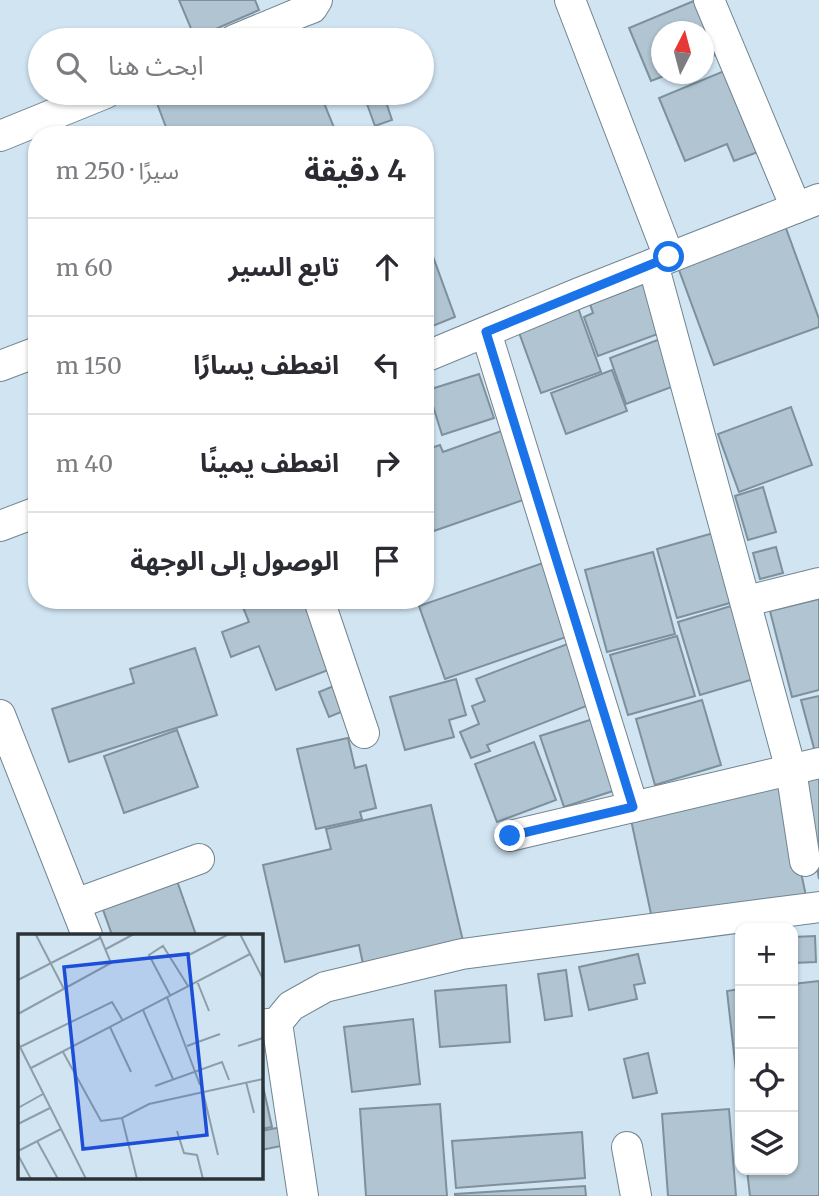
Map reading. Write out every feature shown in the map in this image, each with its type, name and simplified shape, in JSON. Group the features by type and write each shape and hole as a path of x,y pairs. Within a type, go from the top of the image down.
{"street":[{"path":"263,28 312,8 317,0"},
{"path":"570,0 661,260 747,601 805,766 805,860"},
{"path":"434,353 807,203 709,0"},
{"path":"0,136 76,105"},
{"path":"486,332 633,807"},
{"path":"0,366 28,355"},
{"path":"0,526 28,515"},
{"path":"747,601 819,583"},
{"path":"322,609 364,733"},
{"path":"0,715 87,934"},
{"path":"510,836 805,766"},
{"path":"75,904 199,859"},
{"path":"303,1196 269,1024 291,1006 325,987 462,954 818,910"},
{"path":"627,1147 636,1196"}],"building":[{"path":"179,0 255,0 259,10 218,28 191,28"},
{"path":"696,0 706,21 651,21 651,81 629,28"},
{"path":"714,36 722,52 714,56"},
{"path":"729,69 763,150 734,161 727,144 685,161 659,98 693,84 714,84 714,75"},
{"path":"158,105 325,105 333,126 166,126"},
{"path":"367,105 387,105 392,120 375,126"},
{"path":"783,220 819,319 819,327 714,365 675,259"},
{"path":"434,259 455,317 434,325"},
{"path":"648,282 666,331 598,356 584,317 593,313 590,304"},
{"path":"577,305 601,372 541,393 517,327"},
{"path":"668,336 685,382 626,404 610,358"},
{"path":"612,370 627,411 566,434 551,393"},
{"path":"479,374 494,418 442,435 434,409 434,388"},
{"path":"791,407 812,465 739,492 718,434"},
{"path":"507,429 532,497 434,531 434,447 440,445 443,452"},
{"path":"763,487 776,532 748,540 735,496"},
{"path":"717,532 737,601 677,618 657,549"},
{"path":"776,547 783,573 760,579 753,553"},
{"path":"653,552 675,634 607,652 585,570"},
{"path":"546,562 572,635 445,679 420,609 434,609 434,601"},
{"path":"819,599 819,690 792,697 770,611"},
{"path":"741,603 764,676 700,695 678,622"},
{"path":"244,609 308,609 331,669 276,690 259,646 231,657 222,632 249,622"},
{"path":"677,636 695,696 628,715 610,655"},
{"path":"570,643 594,703 487,745 490,751 471,758 460,732 479,724 472,706 485,701 476,679"},
{"path":"195,648 217,715 69,762 52,709 134,683 130,669"},
{"path":"456,679 466,715 449,720 454,737 405,750 390,697"},
{"path":"336,685 346,710 329,717 319,692"},
{"path":"819,696 819,751 815,752 801,700"},
{"path":"702,700 721,765 655,785 636,719"},
{"path":"596,718 619,789 564,807 540,736"},
{"path":"177,730 198,787 124,813 104,756"},
{"path":"348,738 355,768 366,765 376,808 360,812 362,819 316,829 297,749"},
{"path":"534,742 556,800 497,822 475,764"},
{"path":"819,769 819,879 801,772"},
{"path":"782,782 806,896 654,928 630,815"},
{"path":"431,805 463,941 363,964 359,945 285,962 263,865 331,849 326,829"},
{"path":"176,878 196,934 112,934 101,904"},
{"path":"815,936 816,962 798,963 798,937"},
{"path":"638,954 645,983 634,985 637,999 589,1010 579,967"},
{"path":"566,970 572,1016 545,1020 538,974"},
{"path":"819,981 819,1196 750,1196 748,1175 798,1175 798,983"},
{"path":"506,985 510,1042 440,1047 435,991"},
{"path":"735,990 735,1062 727,991"},
{"path":"413,1019 420,1084 352,1092 344,1027"},
{"path":"648,1053 657,1093 633,1098 624,1059"},
{"path":"262,1082 272,1127 262,1129"},
{"path":"440,1104 447,1196 366,1196 360,1109"},
{"path":"729,1109 736,1196 668,1196 662,1114"},
{"path":"282,1127 286,1145 262,1150 262,1131"},
{"path":"582,1132 585,1178 456,1188 452,1141"},
{"path":"585,1186 586,1196 455,1196 455,1194"}],"route":[{"path":"510,836 633,807 486,332 669,257"}]}
